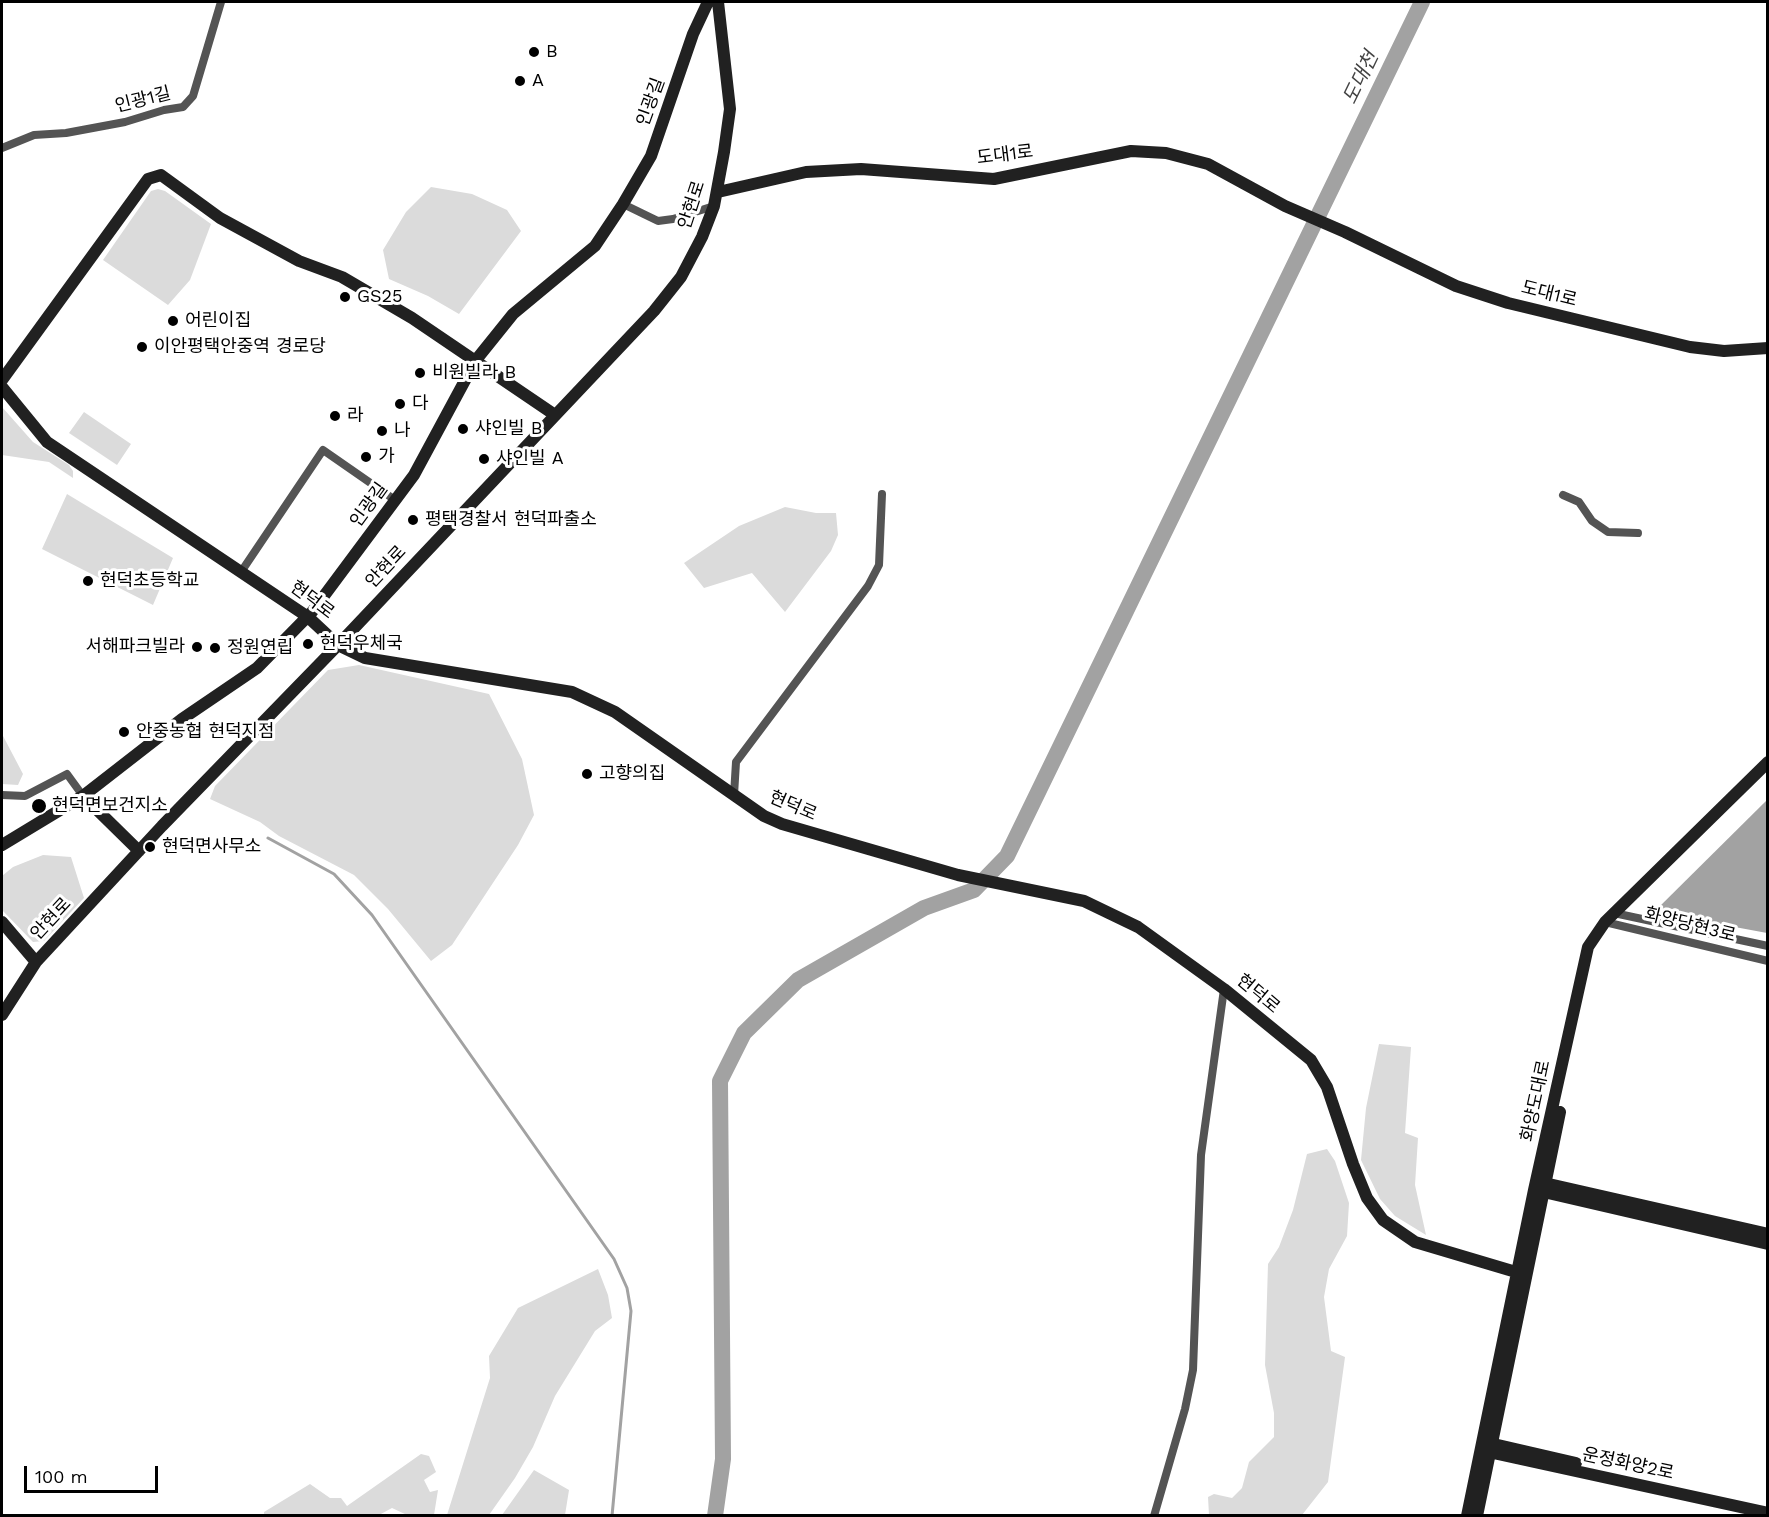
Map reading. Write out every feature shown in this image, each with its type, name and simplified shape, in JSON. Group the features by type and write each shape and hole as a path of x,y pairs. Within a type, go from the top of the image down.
{"street":[{"name":"인광1길","path":"2,148 34,135 66,133 125,122 164,110 183,107 193,96 221,2"},
{"name":"인광길","path":"2,845 83,796 182,719 257,668 308,617 414,475 476,360 513,314 558,273 595,246 623,204 651,156 693,34 708,2"},
{"name":"안현로","path":"2,1015 36,962 654,311 681,277 702,237 714,206 730,109 718,2"},
{"name":"도대1로","path":"718,192 817,171 861,170 994,178 1131,151 1166,153 1208,164 1285,206 1333,229 1346,232 1456,286 1508,303 1690,347 1724,351 1767,348"},
{"path":"2,380 154,175 161,175 220,218 299,261 342,277 412,318 555,415"},
{"path":"623,204 658,221 673,219 714,206"},
{"name":"현덕로","path":"2,387 47,442 308,617 338,645 365,658 572,692 615,712 764,816 802,831 970,876 1061,894 1100,908 1138,927 1224,989 1311,1060 1328,1087 1353,1164 1367,1198 1383,1220 1415,1242 1522,1274"},
{"path":"241,572 323,450 395,500"},
{"path":"735,795 736,762 868,586 879,566 882,494"},
{"path":"1563,495 1579,502 1592,521 1608,532 1638,533"},
{"name":"화양도대로","path":"1477,1515 1487,1447 1588,947 1612,918 1767,762"},
{"name":"화양도대로","path":"1612,918 1767,769"},
{"path":"2,795 25,796 67,774 83,796 139,851"},
{"name":"화양당현3로","path":"1612,918 1767,946"},
{"name":"화양당현3로","path":"1612,918 1767,961"},
{"path":"2,922 36,962"},
{"path":"1154,1515 1185,1409 1193,1370 1201,1155 1224,989"},
{"path":"1539,1187 1767,1234"},
{"path":"1539,1187 1767,1244"},
{"name":"화양도대로","path":"1467,1515 1487,1447"},
{"name":"운정화양2로","path":"1487,1447 1767,1505"},
{"name":"운정화양2로","path":"1487,1447 1767,1513"}],"shaded area":[{"path":"431,187 472,194 507,210 521,231 459,314 428,296 389,279 383,250 406,212"},
{"path":"158,189 165,191 211,224 190,280 168,305 103,260 151,191"},
{"path":"2,407 33,442 69,465 73,471 73,478 49,462 2,455"},
{"path":"84,412 131,444 117,465 69,433"},
{"path":"67,494 173,558 153,605 42,549"},
{"path":"785,507 816,513 836,513 838,535 831,551 785,612 752,573 704,588 684,563 739,526"},
{"path":"359,665 489,694 522,759 534,815 518,845 452,945 431,961 388,909 354,875 279,836 260,822 210,799 215,786 328,670"},
{"path":"2,734 23,774 18,785 2,784"},
{"path":"1767,800 1767,933 1654,912"},
{"path":"43,855 71,857 84,898 44,941 33,942 2,910 2,876 13,867"},
{"path":"1379,1044 1411,1047 1405,1133 1418,1138 1415,1185 1426,1235 1395,1216 1380,1199 1361,1160 1366,1108"},
{"path":"1327,1149 1335,1161 1349,1203 1347,1236 1329,1269 1324,1297 1331,1351 1345,1357 1328,1482 1302,1515 1209,1515 1208,1497 1214,1494 1232,1498 1242,1488 1249,1462 1274,1437 1274,1413 1265,1365 1268,1264 1279,1247 1293,1210 1307,1154"},
{"path":"598,1269 608,1295 612,1318 595,1331 555,1396 533,1447 515,1478 489,1515 447,1515 490,1378 489,1356 518,1308"},
{"path":"421,1454 429,1456 436,1472 424,1480 430,1492 438,1490 434,1515 407,1515 392,1508 379,1515 264,1515 264,1512 310,1484 330,1498 341,1498 347,1506"},
{"path":"534,1470 569,1490 565,1515 502,1515"}],"waterway":[{"name":"도대천","path":"715,1516 723,1459 720,1081 744,1033 798,980 924,908 974,890 1007,856 1422,2"},
{"path":"268,838 334,874 372,915 614,1259 627,1288 631,1311 612,1516"}],"place":[{"name":"B","path":"534,52"},
{"name":"A","path":"520,81"},
{"name":"GS25","path":"345,297"},
{"name":"어린이집","path":"173,321"},
{"name":"이안평택안중역 경로당","path":"142,347"},
{"name":"비원빌라 B","path":"420,373"},
{"name":"다","path":"400,404"},
{"name":"라","path":"335,416"},
{"name":"샤인빌 B","path":"463,429"},
{"name":"나","path":"382,431"},
{"name":"가","path":"366,457"},
{"name":"샤인빌 A","path":"484,459"},
{"name":"평택경찰서 현덕파출소","path":"413,520"},
{"name":"현덕초등학교","path":"88,581"},
{"name":"현덕우체국","path":"308,644"},
{"name":"서해파크빌라","path":"197,647"},
{"name":"정원연립","path":"215,648"},
{"name":"안중농협 현덕지점","path":"124,732"},
{"name":"고향의집","path":"587,774"},
{"name":"현덕면보건지소","path":"39,806"},
{"name":"현덕면사무소","path":"150,847"}]}
